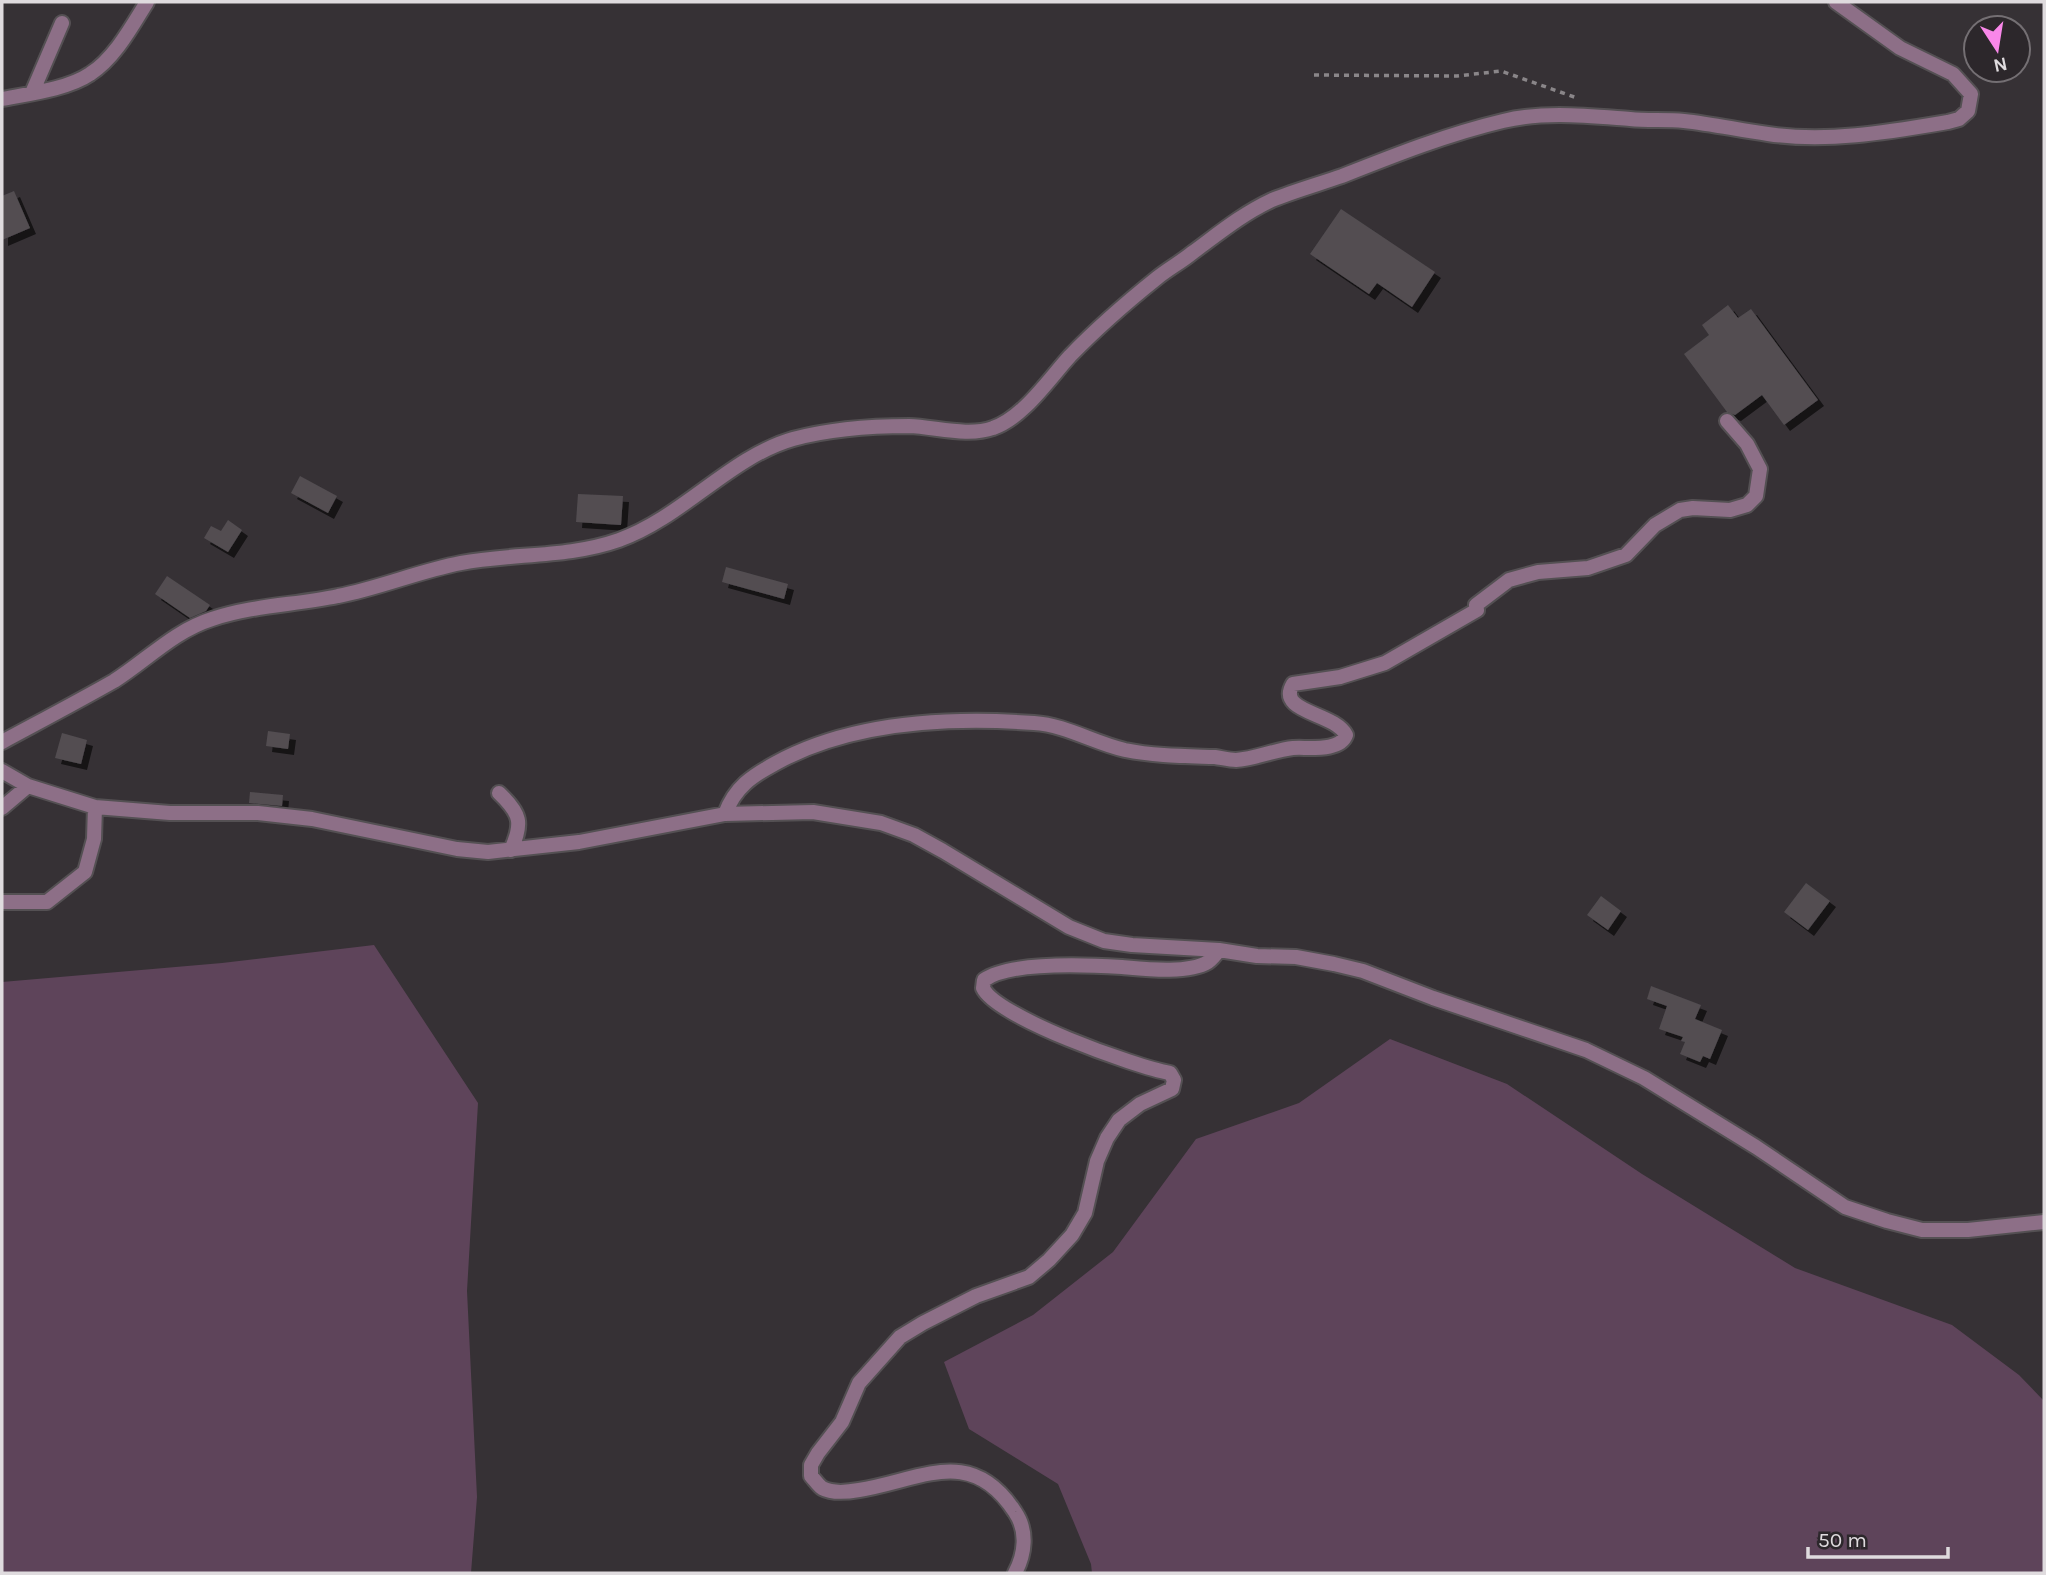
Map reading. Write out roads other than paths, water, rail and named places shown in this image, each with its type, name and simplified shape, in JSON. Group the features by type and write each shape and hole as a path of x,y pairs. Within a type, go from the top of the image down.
{"street":[{"path":"2,99 75,82 91,74 105,61 147,2"},
{"path":"2,742 115,680 186,630 207,620 240,611 316,601 465,562 591,549 624,538 660,521 727,473 790,440 863,427 912,426 976,432 993,428 1012,419 1074,353 1161,275 1222,229 1271,201 1403,152 1503,121 1529,117 1596,115 1637,120 1677,120 1768,134 1874,135 1948,122 1959,119 1968,111 1971,94 1953,74 1900,48 1836,2"},
{"path":"32,93 62,23"},
{"path":"725,814 731,799 755,775 794,753 820,742 858,733 933,722 1037,723 1060,727 1104,745 1153,755 1236,760 1290,749 1340,743 1346,735 1338,723 1296,707 1291,701 1289,695 1293,684 1340,677 1385,663 1477,610 1476,605 1509,580 1538,572 1588,568 1626,555 1655,526 1680,510 1730,510 1747,505 1756,496 1760,469 1746,444 1727,421"},
{"path":"2,771 29,786 95,807 170,813 258,813 312,819 457,849 511,850 625,834 725,814 813,812 881,823 914,835 943,851 1069,928 1104,941 1219,950 1256,956 1296,957 1353,969 1586,1050 1644,1078 1756,1147 1845,1207 1887,1222 1922,1230 1968,1230 2044,1223"},
{"path":"2,808 29,786"},
{"path":"499,793 512,805 519,818 518,834 511,850"},
{"path":"2,902 47,902 85,872 94,839 95,807"},
{"path":"1015,1573 1023,1554 1024,1535 1019,1518 1009,1502 990,1483 946,1469 842,1493 822,1488 811,1476 811,1465 842,1422 859,1383 900,1337 975,1296 1029,1277 1049,1260 1072,1235 1085,1213 1097,1161 1107,1138 1119,1121 1140,1104 1172,1089 1174,1080 1170,1073 1149,1069 1035,1024 991,999 983,988 984,980 992,974 1044,966 1172,970 1209,961 1219,950"}]}
